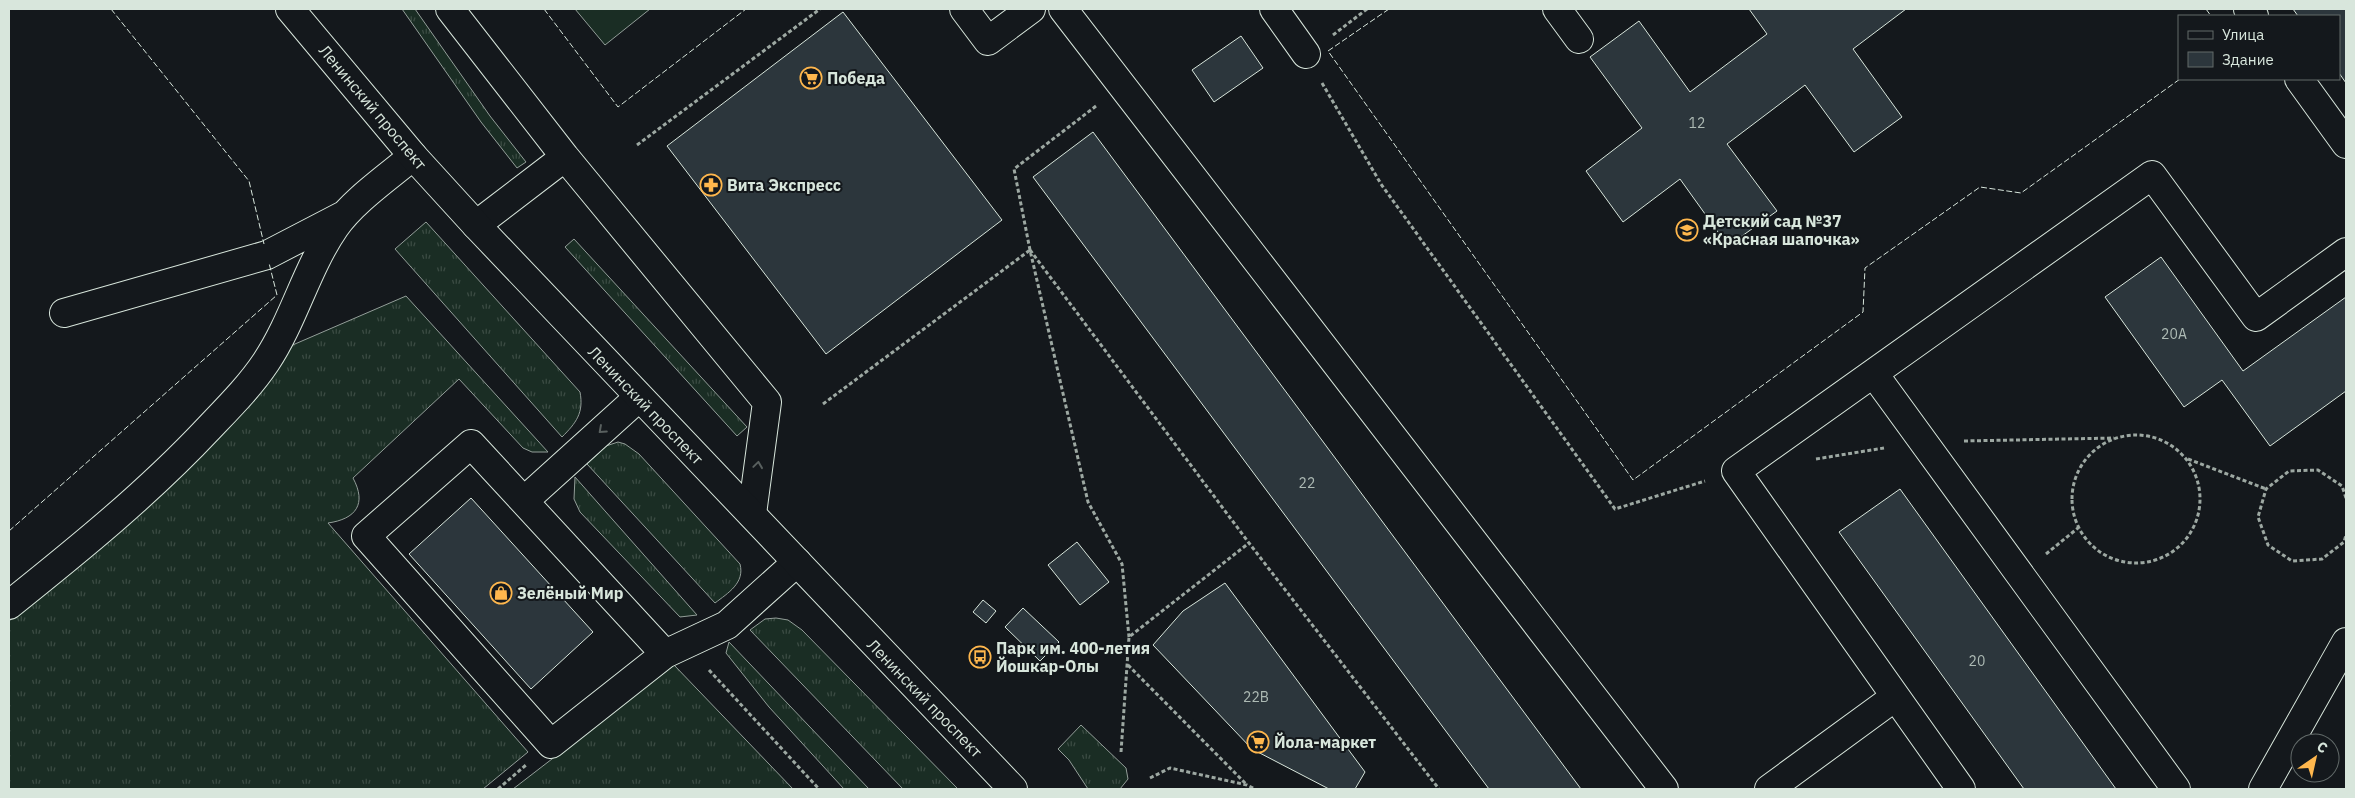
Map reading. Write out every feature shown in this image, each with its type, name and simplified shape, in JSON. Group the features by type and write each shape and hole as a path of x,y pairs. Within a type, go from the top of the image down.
{"main road":[{"name":"Ленинский проспект","path":"291,9 413,156 476,225 638,398 752,514 1012,789"},
{"path":"450,9 565,157 767,402 752,514"},
{"path":"964,9 988,41 1031,9"},
{"path":"1063,9 1664,789"},
{"path":"1274,9 1306,54"},
{"path":"1557,9 1579,39"},
{"path":"2300,80 2346,144"},
{"path":"9,605 88,542 168,472 245,390 266,362 313,265 336,227 348,213 413,156"},
{"path":"476,225 565,157"},
{"path":"1961,789 1736,471 2152,175 2256,318 2346,252"},
{"path":"64,313 267,255 348,213"},
{"path":"1874,374 2176,789"},
{"path":"524,502 638,398"},
{"path":"675,649 524,502 471,444 366,536 551,744 675,649 727,624 797,562"},
{"path":"2263,789 2346,642"},
{"path":"1769,789 1895,697"}],"path":[{"path":"638,144 820,9"},
{"path":"1367,9 1306,54 1381,184 1615,509 1736,471"},
{"path":"1121,752 1129,637 1122,564 1088,502 1030,250 1014,169 1122,86"},
{"path":"823,404 1030,250"},
{"path":"1030,250 1249,543 1439,789"},
{"path":"1814,459 1923,441 2114,438 2141,434 2166,442 2187,459 2266,489"},
{"path":"2114,438 2091,452 2076,475 2071,501 2078,528 2095,548 2118,561 2145,563 2171,554 2190,535 2200,510 2199,484 2187,459"},
{"path":"2346,498 2342,486 2318,470 2289,471 2266,489 2258,516 2268,544 2292,561 2322,559 2344,542 2346,535"},
{"path":"1129,637 1249,543"},
{"path":"675,649 819,789"},
{"path":"1127,664 1247,785"},
{"path":"1150,778 1170,768 1247,785 1255,789"}],"green space":[{"path":"402,9 415,9 490,116 526,162 517,168 481,122"},
{"path":"575,9 650,9 605,45"},
{"path":"426,222 580,392 581,406 578,417 562,437 395,249"},
{"path":"574,239 747,427 737,436 565,247"},
{"path":"406,296 548,452 532,452 523,448 459,379 353,478 359,495 359,503 356,509 346,518 328,523 528,752 483,789 9,789 9,621 97,551 177,480 256,399 288,347"},
{"path":"618,442 625,444 639,454 740,564 741,571 738,582 715,603 587,464 606,446"},
{"path":"575,477 697,615 680,617 580,512 574,499"},
{"path":"765,619 788,620 802,630 958,789 903,789 750,630"},
{"path":"729,642 869,789 844,789 769,707 726,653"},
{"path":"674,665 793,789 513,789"},
{"path":"1081,725 1126,768 1128,779 1120,789 1088,789 1069,760 1058,749"}],"building":[{"path":"1749,9 1906,9 1853,49 1902,117 1854,152 1805,85 1727,144 1777,211 1728,246 1680,179 1623,222 1586,171 1642,128 1590,57 1639,21 1690,92 1767,34"},
{"path":"2293,9 2346,9 2346,83 2340,74 2340,15 2297,15"},
{"path":"843,12 1002,220 826,354 667,146"},
{"path":"1241,36 1263,68 1214,102 1192,70"},
{"path":"1093,132 1581,789 1489,789 1033,177"},
{"path":"2161,257 2243,371 2346,297 2346,391 2270,446 2222,380 2184,407 2105,297"},
{"path":"1900,489 2116,789 2024,789 1839,532"},
{"name":"Зелёный Мир","path":"471,498 593,632 531,689 409,554"},
{"path":"1077,542 1109,582 1080,605 1048,565"},
{"path":"1225,583 1365,772 1355,789 1329,789 1252,749 1153,645 1183,611"},
{"path":"983,600 996,611 986,623 973,612"},
{"path":"1023,608 1059,642 1040,661 1005,627"}],"fence":[{"path":"111,9 249,181 264,244"},
{"path":"544,9 618,107 746,9"},
{"path":"1389,9 1328,51 1633,480 1863,312 1865,268 1980,187 2021,193 2179,80"},
{"path":"2206,9 2210,15"},
{"path":"9,531 277,295 269,263"}],"place":[{"name":"Победа","path":"811,78"},
{"name":"Вита Экспресс","path":"711,185"},
{"name":"Детский сад №37 «Красная шапочка»","path":"1687,230"},
{"name":"Зелёный Мир","path":"501,593"},
{"name":"Парк им. 400-летия Йошкар-Олы","path":"980,657"},
{"name":"Йола-маркет","path":"1258,742"}]}
